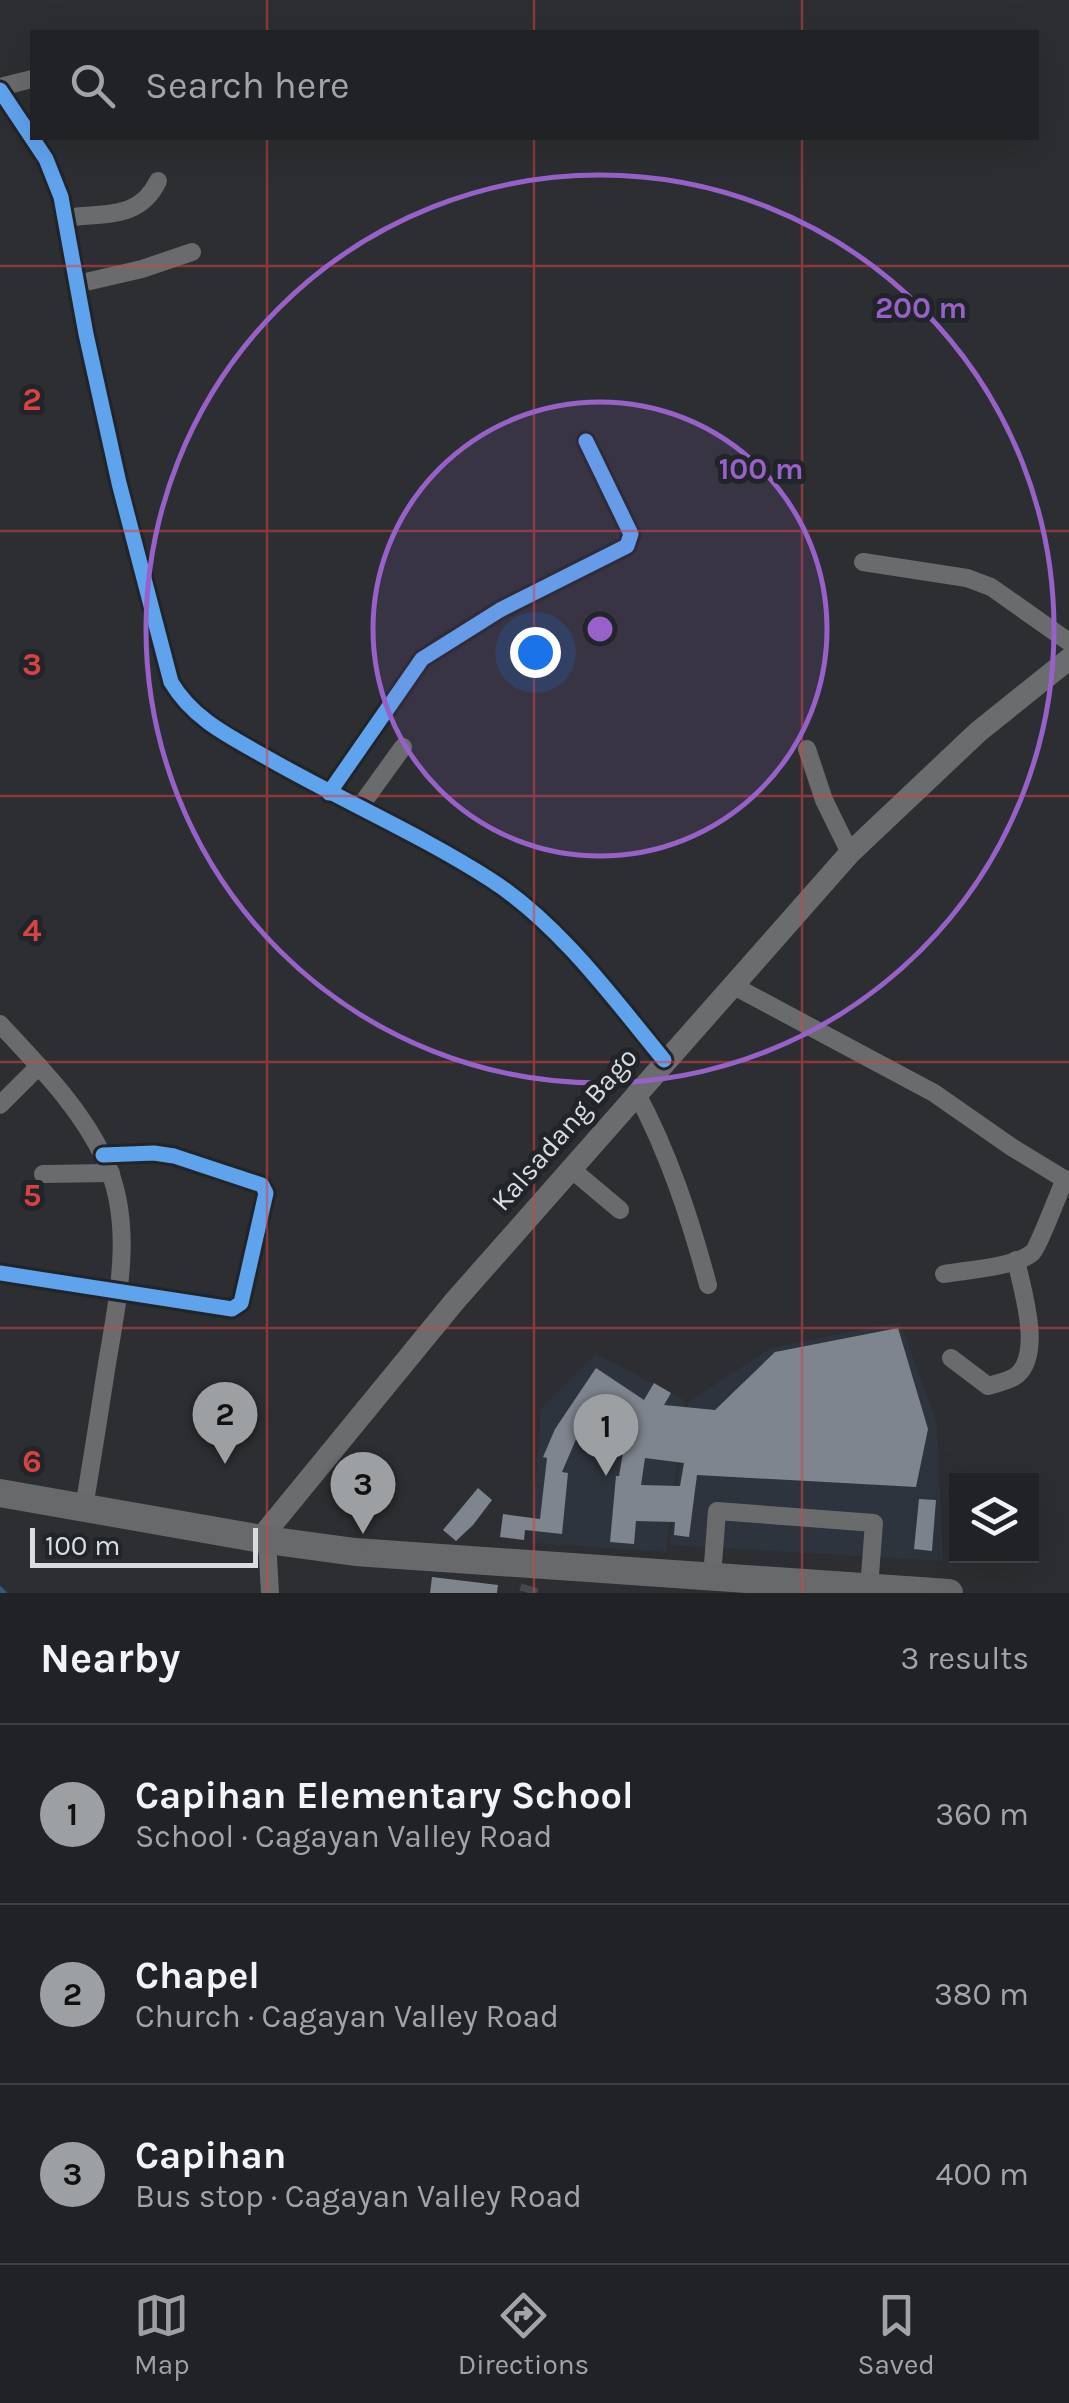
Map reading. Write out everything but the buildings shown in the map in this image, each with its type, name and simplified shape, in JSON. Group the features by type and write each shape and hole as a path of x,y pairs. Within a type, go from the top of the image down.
{"highway":[{"path":"0,1492 264,1540 531,1576 646,1582 712,1577 757,1586 949,1593"}],"main road":[{"name":"Kalsadang Bago","path":"264,1540 454,1302 850,853 978,732 1069,659"}],"street":[{"path":"30,81 0,89 30,134"},
{"path":"34,140 46,158 65,218 119,483 171,682 184,703 203,720 493,881 548,927 601,982 664,1060"},
{"path":"65,218 130,212 145,200 158,181"},
{"path":"77,284 192,252"},
{"path":"330,793 422,659 500,610 631,541 586,441"},
{"path":"863,562 967,578 991,588 1069,642"},
{"path":"359,808 403,747"},
{"path":"807,749 824,800 850,853"},
{"path":"732,985 934,1093 1067,1180 1032,1253 1016,1260 944,1274"},
{"path":"0,1024 84,1122 107,1164 123,1240 119,1293 84,1507"},
{"path":"0,1105 39,1066"},
{"path":"636,1092 663,1143 692,1224 708,1285"},
{"path":"0,1273 232,1309 241,1303 266,1193 262,1185 154,1153 44,1174"},
{"path":"570,1168 620,1210"},
{"path":"951,1358 988,1386 1018,1375 1028,1360 1030,1343 1016,1260"},
{"path":"712,1577 716,1512 736,1513 874,1523 870,1588"},
{"path":"264,1540 270,1593"}],"shaded area":[{"path":"900,1322 937,1423 943,1561 670,1545 688,1402 771,1348"},
{"path":"596,1354 685,1400 666,1552 531,1543 541,1409"}],"waterway":[{"path":"0,1589 4,1593"}],"tunnel":[{"path":"528,1593 530,1586"}],"cycle path":[{"path":"0,90 30,135"},
{"path":"33,140 46,159 61,197 119,483 171,682 180,696 229,736 437,848 516,898 563,940 664,1060"},
{"path":"329,793 422,659 500,610 627,546 631,534 586,441"},
{"path":"0,1273 232,1309 241,1303 266,1193 262,1185 174,1156 103,1155"}],"place":[{"name":"Chapel","path":"225,1464"},
{"name":"Capihan Elementary School","path":"606,1476"},
{"name":"Capihan","path":"363,1534"}]}
